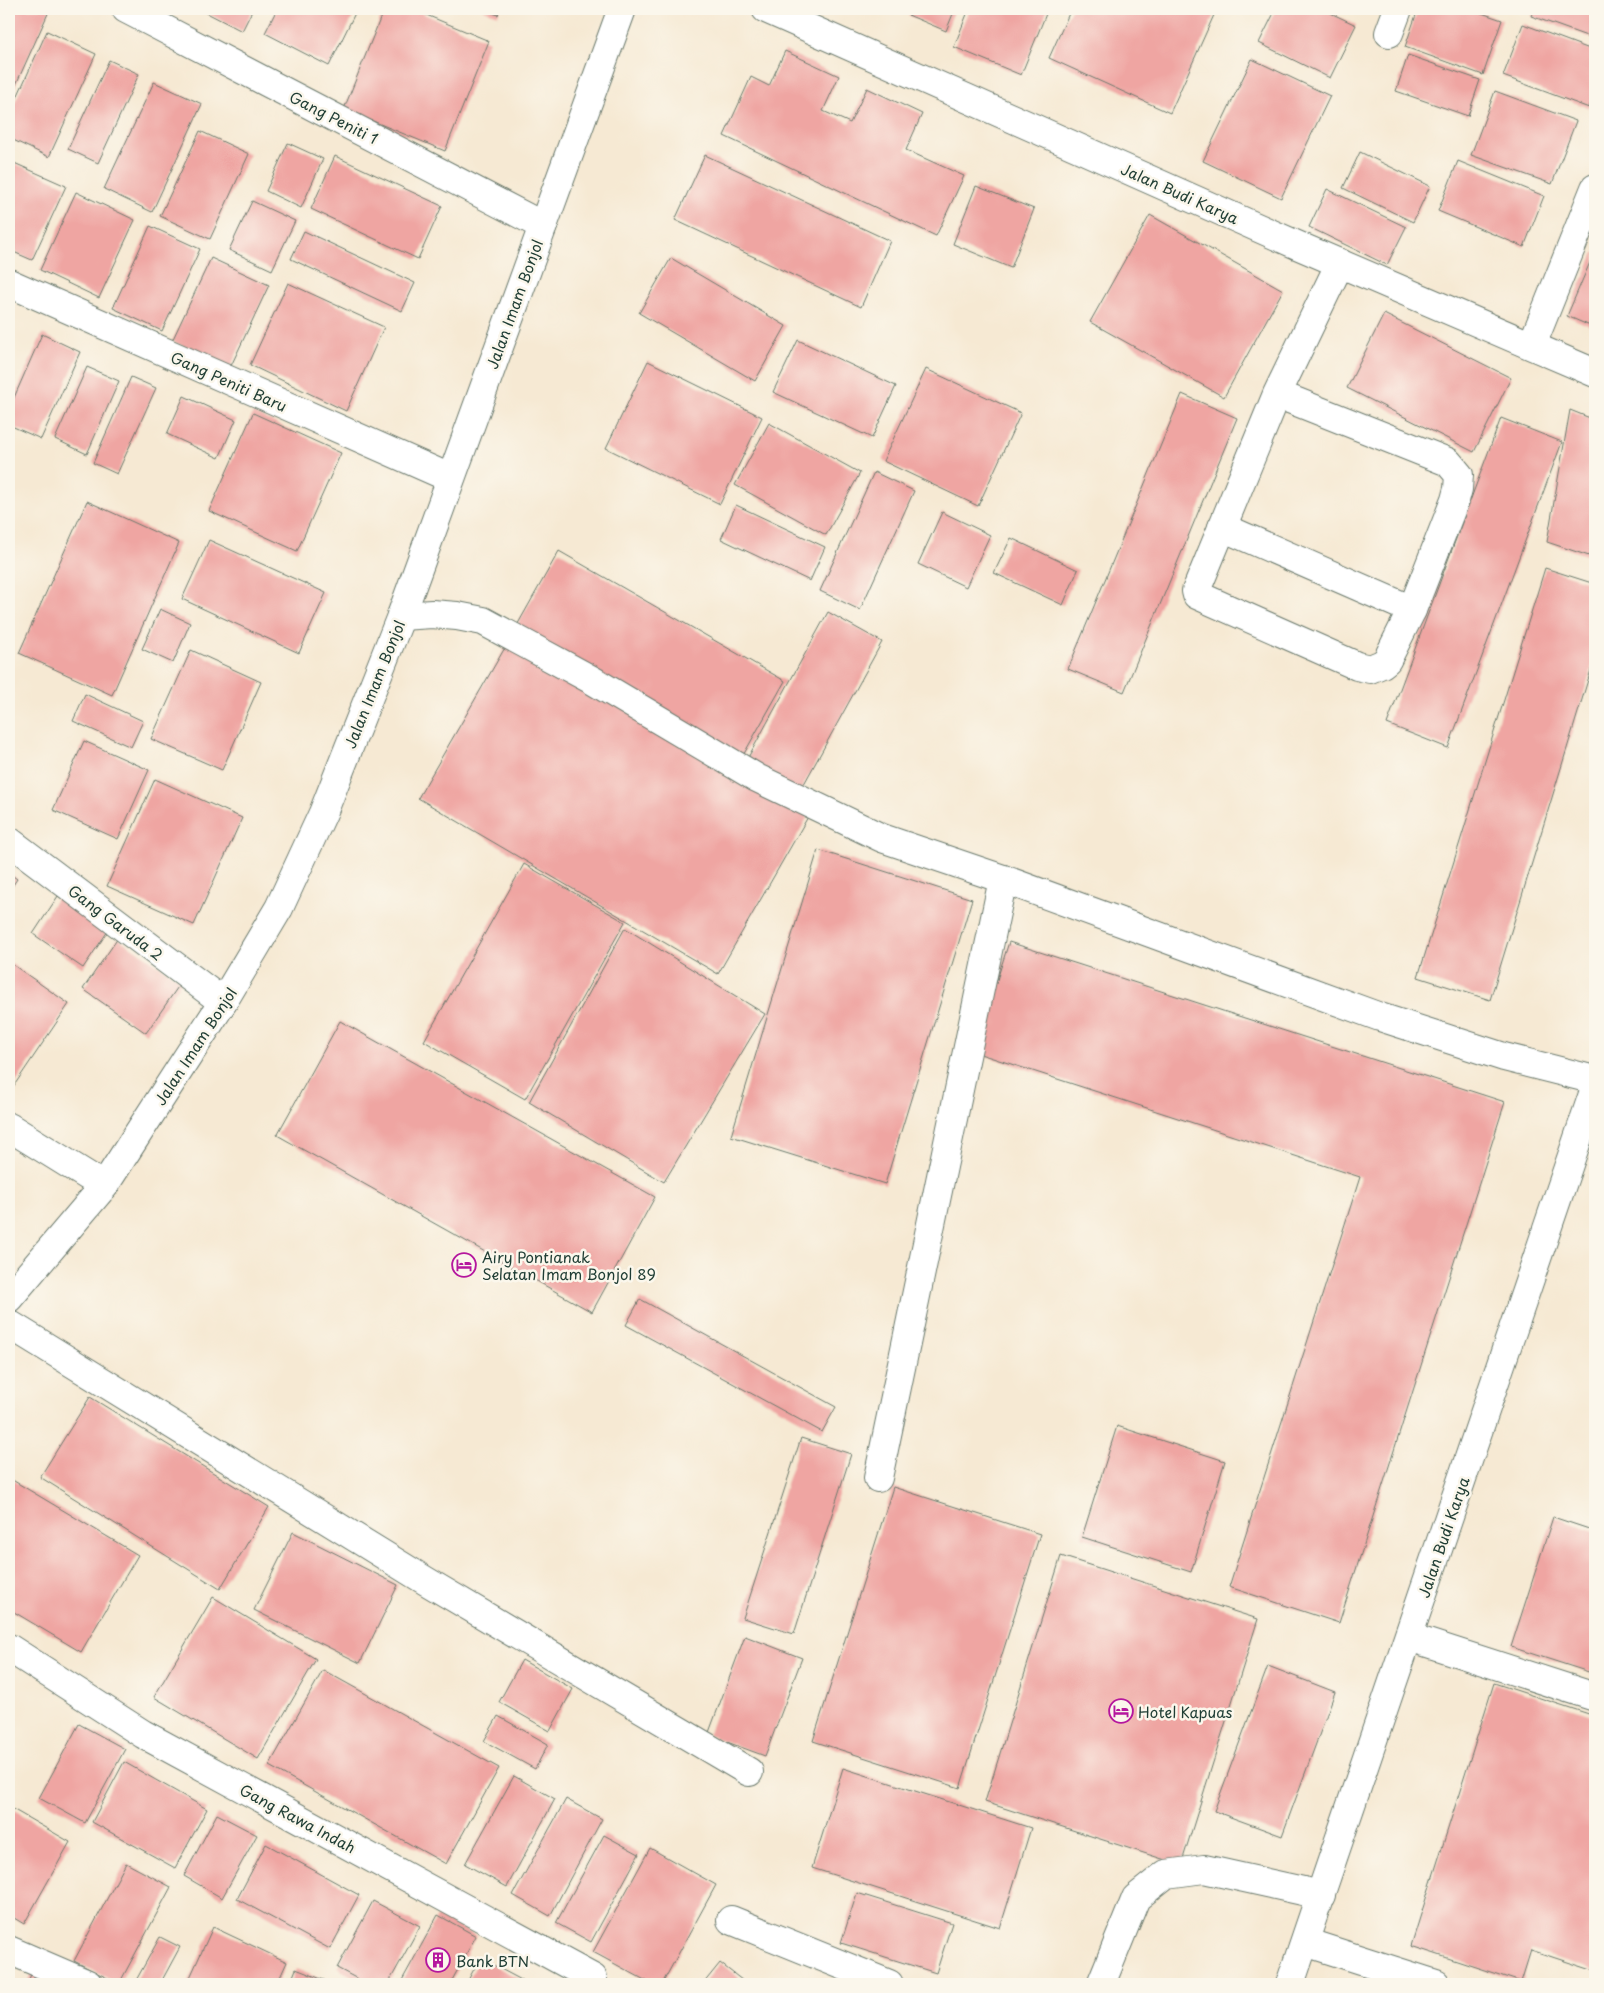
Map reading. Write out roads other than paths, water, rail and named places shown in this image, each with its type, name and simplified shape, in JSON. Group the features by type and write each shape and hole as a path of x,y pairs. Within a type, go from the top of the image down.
{"street":[{"name":"Gang Peniti 1","path":"126,9 543,226"},
{"name":"Jalan Imam Bonjol","path":"9,1298 104,1186 223,1002 279,908 323,813 401,616 622,9"},
{"name":"Jalan Budi Karya","path":"766,9 1340,263 1595,373"},
{"path":"1532,345 1595,188"},
{"path":"1277,394 1448,462 1456,471 1459,481 1455,500 1412,610 1387,660 1370,669 1357,666 1197,595 1196,591 1277,394 1340,263"},
{"name":"Gang Peniti Baru","path":"9,283 450,478"},
{"path":"1222,526 1412,610"},
{"path":"401,616 432,614 483,621 592,680 757,778 882,838 1003,879 1380,1017 1504,1057 1595,1080"},
{"name":"Gang Garuda 2","path":"9,841 223,1002"},
{"path":"878,1478 1003,879"},
{"name":"Jalan Budi Karya","path":"1290,1984 1595,1088"},
{"path":"9,1127 104,1186"},
{"path":"9,1324 426,1581 749,1772"},
{"path":"1409,1637 1595,1697"},
{"name":"Gang Rawa Indah","path":"9,1648 143,1734 593,1978"},
{"path":"1101,1984 1136,1898 1166,1874 1204,1868 1321,1895"},
{"path":"732,1920 889,1984"},
{"path":"1305,1942 1436,1984"},
{"path":"9,1950 88,1984"}],"place":[{"name":"Airy Pontianak Selatan Imam Bonjol 89","path":"464,1265"},
{"name":"Hotel Kapuas","path":"1121,1711"},
{"name":"Bank BTN","path":"438,1960"}]}
